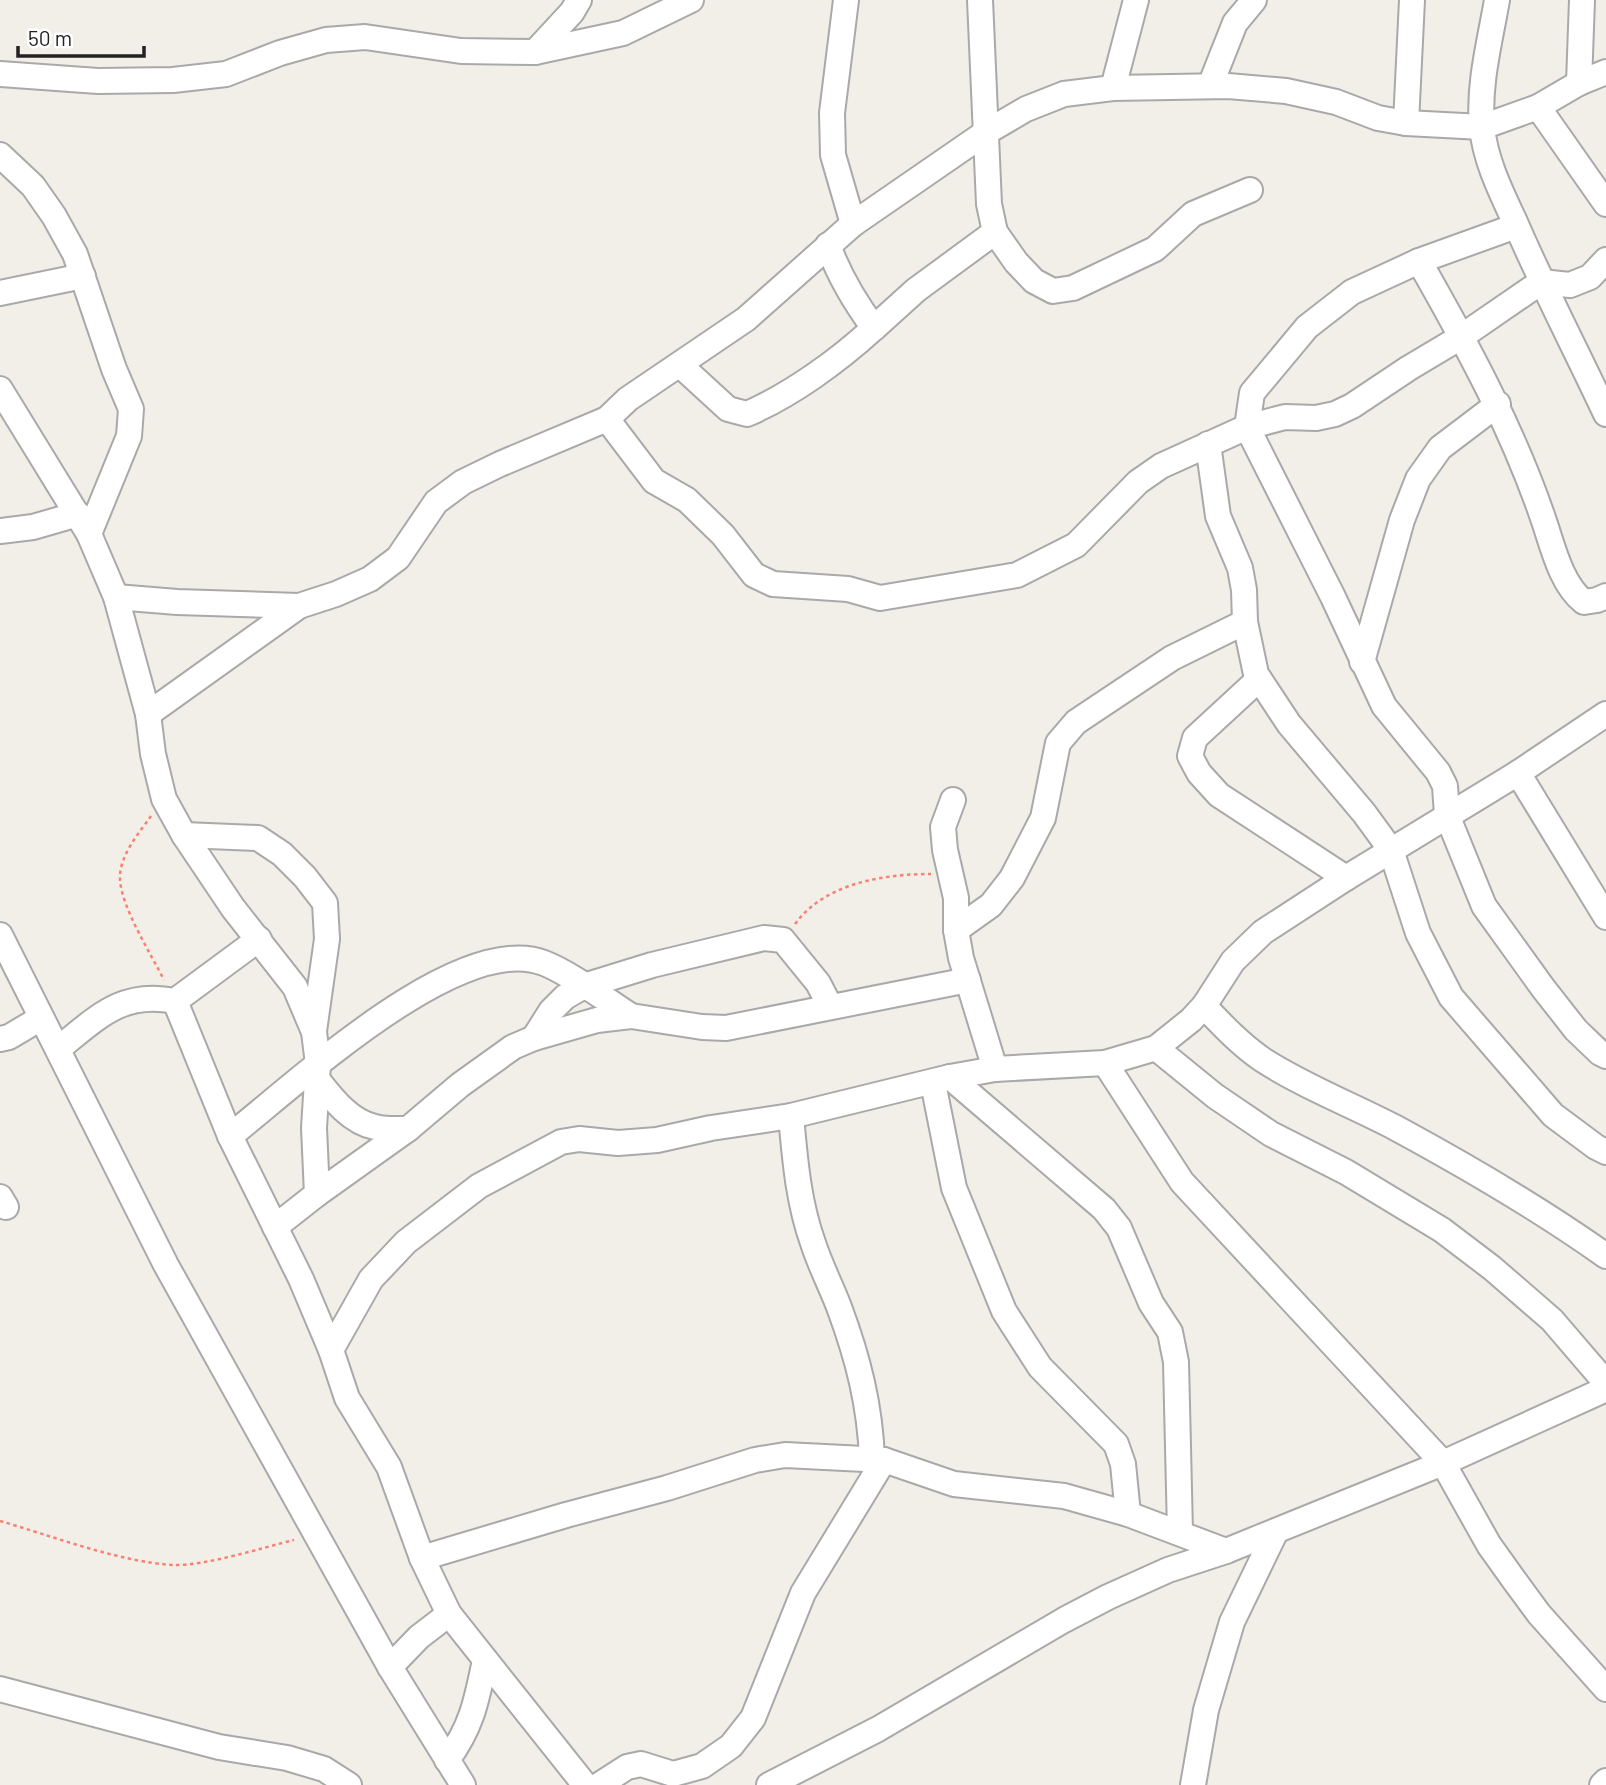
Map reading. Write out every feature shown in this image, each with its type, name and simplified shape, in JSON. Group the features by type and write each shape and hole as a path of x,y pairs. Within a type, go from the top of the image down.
{"street":[{"path":"535,52 572,12 579,0"},
{"path":"0,74 98,81 173,80 226,74 280,52 327,40 365,37 461,51 535,52 623,33 691,0"},
{"path":"846,0 832,127 833,155 853,224"},
{"path":"980,0 989,204 995,232 1016,262 1034,281 1053,291 1073,288 1155,249 1193,214 1250,191"},
{"path":"1113,88 1136,0"},
{"path":"1210,86 1235,23 1254,0"},
{"path":"1406,123 1412,0"},
{"path":"1497,0 1484,77 1482,127 1493,174 1541,282 1575,346 1606,414"},
{"path":"1579,83 1582,0"},
{"path":"148,714 299,606 370,579 398,558 436,502 463,482 607,419 628,399 746,319 853,224 985,133 1026,109 1064,94 1113,88 1210,86 1286,91 1336,102 1378,118 1406,123 1482,127 1538,107 1579,83 1606,72"},
{"path":"1538,107 1606,204"},
{"path":"0,155 33,186 54,216 75,254 114,369 131,408 129,436 83,524"},
{"path":"1517,226 1419,261 1352,292 1307,327 1252,393 1247,427 1333,597 1384,706 1438,772 1445,786 1447,815 1484,906 1576,1030 1606,1056"},
{"path":"680,365 729,409 747,414 768,405 841,355 916,290 995,232"},
{"path":"828,245 839,276 851,298 874,328"},
{"path":"607,419 654,481 687,500 723,535 754,575 773,584 848,589 880,597 1017,575 1076,545 1138,482 1161,466 1247,427 1285,417 1315,418 1335,414 1461,337 1541,282 1570,285 1590,277 1606,260"},
{"path":"1419,261 1497,404 1535,492 1573,594 1584,602 1606,596"},
{"path":"0,293 82,276"},
{"path":"0,389 83,524 116,597 148,714 153,754 164,799 184,835 233,908 295,987 314,1032"},
{"path":"1362,662 1402,520 1418,479 1440,448 1497,404"},
{"path":"1208,444 1218,516 1240,568 1245,622 1256,674 1289,724 1364,813 1391,850 1418,933 1451,997 1553,1115 1606,1152"},
{"path":"0,531 83,524"},
{"path":"116,597 299,606"},
{"path":"956,930 991,905 1012,878 1043,818 1058,743 1076,722 1172,658 1245,622"},
{"path":"1259,679 1195,738 1190,756 1199,773 1219,795 1346,878"},
{"path":"331,1350 371,1279 406,1242 479,1186 561,1142 579,1139 618,1143 657,1140 711,1128 791,1116 995,1069 1105,1063 1156,1048 1204,1006 1233,961 1263,932 1447,815 1602,725"},
{"path":"1518,773 1606,917"},
{"path":"953,800 943,827 956,898 956,930 961,958 995,1069"},
{"path":"184,835 258,838 282,854 305,877 325,904 327,939 314,1032 317,1072 314,1128 317,1194"},
{"path":"0,935 166,1265 314,1535 390,1667 463,1785"},
{"path":"534,1038 551,1011 565,997 584,986 652,965 764,938 783,940 818,983 830,1006"},
{"path":"58,1049 100,1016 128,1000 146,997 175,1001 259,939"},
{"path":"230,1136 427,987 493,962 517,958 544,962 631,1016"},
{"path":"275,1227 408,1129 460,1085 513,1047 534,1038 597,1020 631,1016 726,1028 968,980"},
{"path":"175,1001 230,1136 301,1279 331,1350 347,1398 389,1467 422,1558 449,1614 585,1785"},
{"path":"1204,1006 1232,1035 1262,1059 1471,1171 1566,1228 1606,1256"},
{"path":"0,1040 41,1018"},
{"path":"1156,1048 1215,1096 1271,1134 1346,1171 1442,1230 1492,1268 1552,1320 1606,1382"},
{"path":"1105,1063 1182,1182 1443,1463 1489,1545 1514,1580 1539,1614 1606,1689"},
{"path":"317,1072 336,1102 352,1117 374,1127 408,1129"},
{"path":"941,1080 954,1188 1004,1311 1040,1367 1116,1444 1123,1464 1128,1514"},
{"path":"941,1080 1104,1209 1119,1228 1151,1303 1170,1332 1176,1362 1180,1532"},
{"path":"600,1785 627,1767 641,1764 673,1774 702,1766 731,1746 753,1718 803,1592 878,1460 863,1383 838,1306 813,1242 799,1193 791,1116"},
{"path":"769,1785 878,1729 1108,1597 1168,1570 1226,1551 1443,1463 1606,1389"},
{"path":"422,1558 755,1460 785,1455 878,1460 954,1484 1064,1496 1128,1514 1226,1551"},
{"path":"1193,1785 1206,1710 1232,1622 1276,1531"},
{"path":"390,1667 419,1637 449,1614"},
{"path":"447,1760 462,1740 474,1713 485,1660"},
{"path":"0,1689 219,1747 287,1758 324,1769 349,1785"}],"path":[{"path":"164,799 129,845 120,877 126,903 175,1001"},
{"path":"783,940 800,917 823,898 853,884 905,874 952,874"},
{"path":"0,1521 132,1559 175,1565 215,1559 314,1535"}]}
